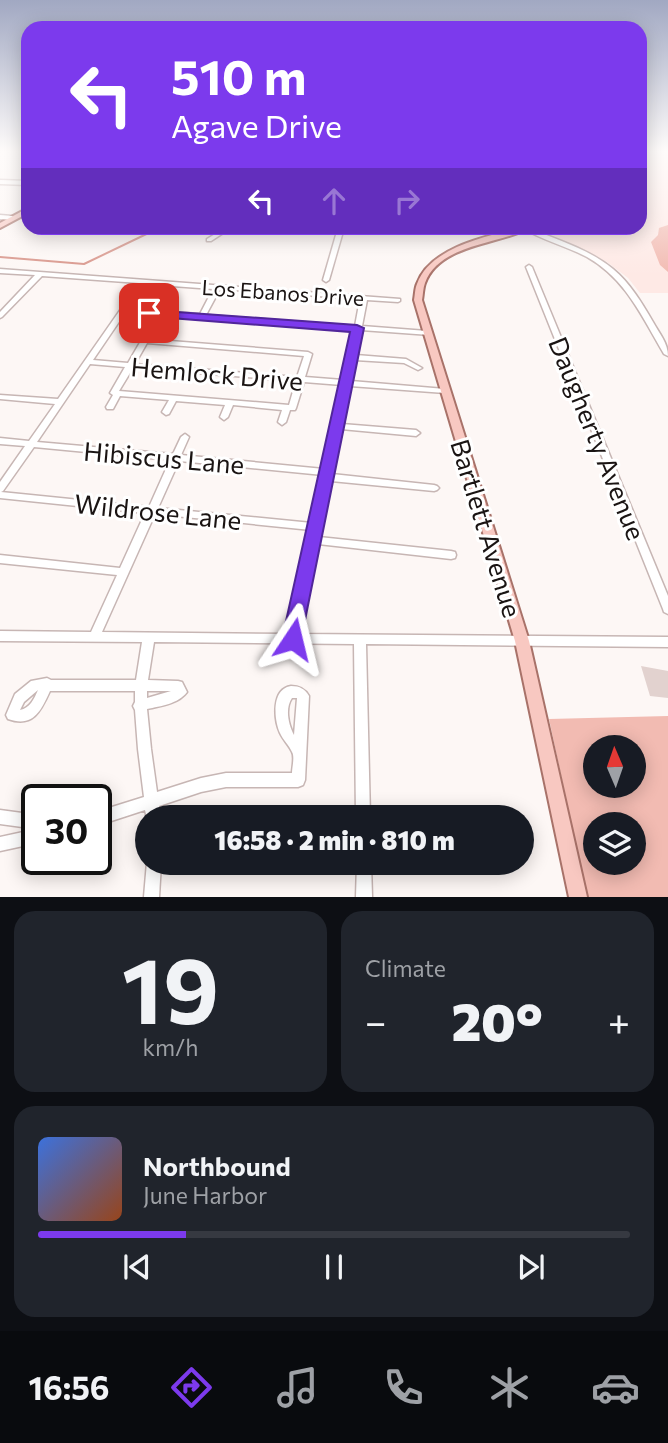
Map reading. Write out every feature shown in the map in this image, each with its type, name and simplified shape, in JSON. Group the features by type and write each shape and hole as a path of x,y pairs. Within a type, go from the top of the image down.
{"main road":[{"path":"0,226 21,214"},
{"name":"Bartlett Avenue","path":"505,235 452,253 427,271 421,280 418,295 427,333 522,641 578,897"}],"street":[{"path":"0,217 12,218"},
{"path":"209,240 217,235"},
{"path":"326,280 339,235"},
{"path":"541,235 588,257 616,274 627,287 668,354"},
{"name":"Daugherty Avenue","path":"529,267 668,609"},
{"name":"Los Ebanos Drive","path":"0,271 398,300"},
{"path":"0,316 41,273"},
{"path":"0,489 144,281"},
{"path":"202,317 217,288"},
{"path":"293,639 364,298"},
{"path":"123,312 427,333"},
{"path":"110,407 145,341 308,354 282,422"},
{"path":"351,357 407,361 418,368"},
{"name":"Hemlock Drive","path":"88,362 346,383"},
{"path":"346,383 445,391"},
{"path":"116,393 289,408"},
{"path":"0,397 60,402"},
{"path":"166,412 174,398"},
{"path":"224,417 230,402"},
{"path":"337,426 416,433"},
{"path":"94,637 185,437"},
{"name":"Hibiscus Lane","path":"0,442 176,458 434,488"},
{"name":"Wildrose Lane","path":"0,495 315,527"},
{"path":"313,540 451,555"},
{"path":"0,559 123,572"},
{"path":"0,636 668,642"},
{"path":"149,638 139,685 139,706 151,805"},
{"path":"360,640 363,805"},
{"path":"47,683 95,687 178,686 181,692 173,697 139,706"},
{"path":"112,814 226,780 298,780 299,750"},
{"path":"0,817 21,820"},
{"path":"0,844 21,839"},
{"path":"150,897 153,875"},
{"path":"363,875 364,897"}],"shaded area":[{"path":"647,192 668,192 668,293 640,293 628,278 607,262 552,235 647,235"},
{"path":"668,225 668,272 660,265 651,242 658,235 659,228"},
{"path":"668,716 668,897 587,897 549,719"}],"building":[{"path":"641,666 668,671 668,698 650,696"}],"waterway":[{"path":"0,257 84,264 144,235"}],"route":[{"path":"149,313 357,328 293,639"}]}
